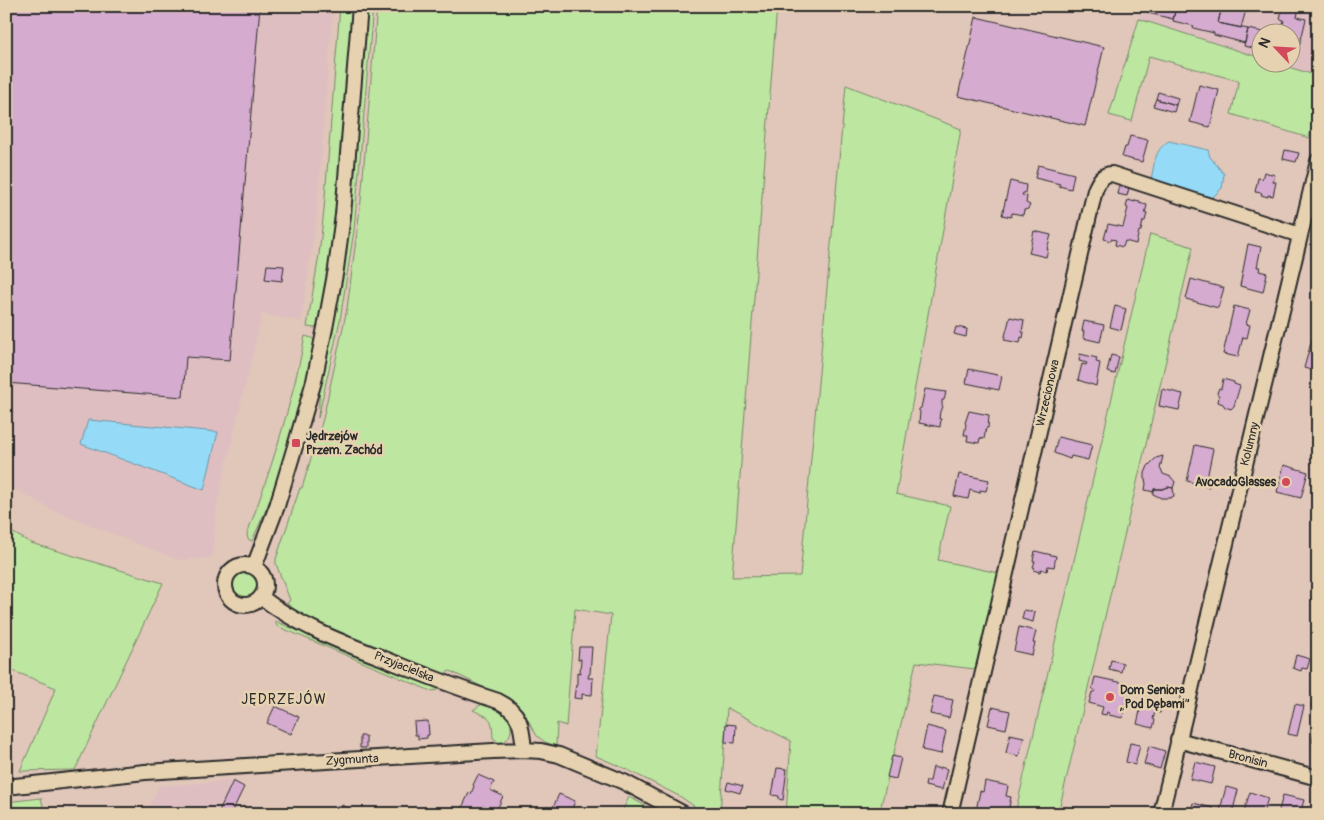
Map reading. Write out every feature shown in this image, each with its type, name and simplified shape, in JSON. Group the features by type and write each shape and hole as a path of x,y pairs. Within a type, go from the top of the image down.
{"street":[{"path":"254,567 277,506 294,452 314,381 326,323 343,215 360,6"},
{"name":"Kolumny","path":"1161,814 1318,161"},
{"name":"Wrzecionowa","path":"950,814 1095,190 1099,181 1108,174 1112,174 1300,235"},
{"path":"242,566 254,567 258,570 265,586 261,597 252,604 242,605 232,600 226,591 226,579 232,570 242,566"},
{"name":"Przyjacielska","path":"261,597 277,610 328,636 506,705 519,720 523,733 524,750"},
{"name":"Bronisin","path":"1178,740 1318,778"},
{"name":"Zygmunta","path":"6,787 145,772 524,750 559,755 624,782 684,814"}],"shaded area":[{"path":"6,6 333,6 316,221 301,321 262,314 217,503 212,557 179,560 53,510 6,484"},
{"path":"1141,6 1318,6 1318,76 1302,71 1302,22 1252,22 1252,55 1139,19"},
{"path":"233,781 218,814 146,814 159,786"}],"green space":[{"path":"340,6 353,6 330,260 318,326 315,328 307,327 319,255 324,210"},
{"path":"367,6 373,6 354,230 340,320 318,418 320,387 340,290 351,211"},
{"path":"377,6 777,6 732,577 800,576 846,85 961,129 896,494 950,506 938,560 998,573 975,669 916,662 879,814 786,814 791,741 727,708 720,814 705,814 681,797 596,756 611,615 575,609 566,726 557,723 556,746 545,742 537,736 522,709 495,693 450,671 441,675 331,631 309,620 287,604 290,600 276,564 276,559 300,488 302,488 323,419 347,309 361,201"},
{"path":"1139,19 1252,55 1252,72 1302,71 1318,76 1318,106 1309,138 1231,114 1239,81 1149,56 1132,121 1109,115"},
{"path":"1150,234 1193,247 1058,814 1015,814"},
{"path":"305,336 312,338 315,342 303,394 283,462 268,505 252,541 248,539 247,534 280,437 294,387"},
{"path":"6,529 31,543 163,583 75,770 20,771 56,688 6,668"},
{"path":"246,572 255,576 259,585 255,594 246,598 237,594 233,585 237,576"},
{"path":"275,621 439,688 431,691 277,626"},
{"path":"482,704 499,709 511,722 509,737 501,743 497,744 497,741 493,738 490,720 473,710"},
{"path":"629,797 661,814 621,814"},
{"path":"41,798 45,814 6,814 6,802"}],"water":[{"path":"1169,141 1208,150 1210,157 1224,174 1222,188 1211,199 1151,179 1154,162 1160,148"},
{"path":"88,420 218,432 204,490 81,444"}],"building":[{"path":"6,6 260,6 230,360 186,357 183,397 6,383"},
{"path":"1149,6 1176,6 1173,19 1148,13"},
{"path":"1176,6 1222,6 1218,23 1248,29 1245,43 1173,21"},
{"path":"1222,6 1247,6 1241,28 1218,23"},
{"path":"1283,6 1299,8 1297,17 1306,19 1302,36 1302,22 1284,22 1284,20 1280,19"},
{"path":"976,17 1104,47 1085,126 958,96"},
{"path":"1248,29 1252,30 1252,48 1244,46"},
{"path":"1199,85 1219,90 1210,127 1190,122"},
{"path":"1158,92 1178,98 1176,105 1156,99"},
{"path":"1156,99 1176,105 1174,112 1153,106"},
{"path":"1130,136 1148,140 1142,162 1122,157"},
{"path":"1285,150 1299,153 1296,162 1283,159"},
{"path":"1038,165 1074,174 1071,189 1059,186 1060,184 1035,178"},
{"path":"1264,172 1275,175 1273,182 1276,182 1273,196 1268,195 1268,197 1261,195 1262,193 1255,192 1258,178 1262,179"},
{"path":"1010,181 1026,185 1025,193 1022,195 1027,196 1026,203 1030,205 1028,209 1024,210 1023,215 1012,213 1011,217 1002,215"},
{"path":"1120,181 1130,184 1127,196 1117,194"},
{"path":"1128,200 1140,201 1139,203 1147,205 1145,213 1147,213 1141,231 1139,231 1136,244 1125,241 1123,247 1115,245 1116,240 1104,239 1108,224 1123,227"},
{"path":"1034,231 1051,235 1046,257 1029,253"},
{"path":"1248,244 1261,247 1257,267 1260,267 1259,271 1267,273 1263,292 1240,286"},
{"path":"267,265 284,266 282,281 265,279"},
{"path":"1191,279 1224,288 1218,308 1186,299"},
{"path":"1115,306 1126,309 1121,330 1110,327"},
{"path":"1234,306 1250,310 1246,324 1250,325 1247,338 1243,337 1238,357 1223,354"},
{"path":"1010,317 1024,320 1023,338 1021,337 1020,343 1004,340"},
{"path":"1084,321 1104,325 1100,342 1083,338"},
{"path":"956,327 967,329 966,337 954,334"},
{"path":"1314,332 1318,333 1318,372 1304,368"},
{"path":"1080,354 1097,358 1096,362 1100,363 1096,386 1078,380 1082,364 1086,365 1087,363 1079,361"},
{"path":"1111,355 1119,357 1115,374 1107,372"},
{"path":"969,369 1002,376 999,390 966,383"},
{"path":"1223,379 1240,386 1234,406 1231,409 1218,402 1219,396 1217,393 1219,388 1221,389"},
{"path":"925,389 946,392 944,400 942,400 943,407 940,411 940,427 919,423 919,409 921,408"},
{"path":"1162,389 1183,394 1179,410 1159,406"},
{"path":"969,411 989,415 988,428 986,428 984,439 980,438 979,443 967,441 968,435 964,435"},
{"path":"1058,437 1092,445 1088,460 1071,456 1070,459 1054,453"},
{"path":"1195,445 1213,449 1207,478 1211,479 1209,487 1187,481"},
{"path":"1163,456 1160,469 1163,474 1171,477 1175,482 1173,488 1154,489 1154,492 1145,490 1145,473 1148,466 1156,458"},
{"path":"1284,465 1308,472 1301,498 1277,492"},
{"path":"959,474 989,480 986,491 980,490 980,493 970,490 968,499 954,496"},
{"path":"1173,488 1174,496 1161,498 1153,494 1154,489"},
{"path":"1035,551 1056,556 1054,567 1048,566 1047,571 1041,569 1040,572 1033,570 1035,568 1033,567 1035,561 1033,561"},
{"path":"1024,610 1035,612 1033,622 1022,619"},
{"path":"1019,627 1036,631 1032,655 1014,651"},
{"path":"579,647 592,647 588,678 593,678 592,695 582,694 582,699 574,698 577,672 580,673 581,659 578,660"},
{"path":"1296,655 1310,659 1307,669 1302,668 1301,671 1293,668"},
{"path":"1111,660 1123,663 1121,672 1109,669"},
{"name":"Dom Seniora „Pod Dębami”","path":"1095,677 1133,685 1129,698 1126,697 1123,718 1109,715 1110,713 1107,712 1106,715 1101,714 1103,707 1089,703 1092,692 1095,690 1092,689"},
{"path":"1316,686 1318,686 1318,709 1311,707"},
{"path":"934,696 953,700 949,718 930,714"},
{"path":"1143,698 1162,703 1160,713 1155,712 1153,728 1137,724"},
{"path":"1295,704 1304,706 1297,736 1288,734"},
{"path":"275,706 299,717 291,734 267,723"},
{"path":"992,707 1010,711 1006,729 988,725"},
{"path":"428,721 429,735 427,735 427,738 418,739 418,735 415,735 414,722"},
{"path":"726,724 736,725 735,743 725,742"},
{"path":"927,726 946,731 941,754 922,750"},
{"path":"1314,732 1318,733 1318,751 1314,750 1316,743 1312,742"},
{"path":"1010,734 1024,737 1019,756 1006,753"},
{"path":"360,736 366,736 366,748 360,748"},
{"path":"1130,743 1140,745 1135,765 1126,762"},
{"path":"1149,746 1165,751 1160,769 1144,764"},
{"path":"892,756 901,758 896,779 887,777"},
{"path":"1195,762 1215,767 1211,784 1190,779"},
{"path":"933,767 947,769 942,790 925,786 926,781 930,781"},
{"path":"777,768 787,769 783,800 779,799 779,796 772,795"},
{"path":"478,775 494,782 490,790 503,796 496,812 483,806 479,814 470,814 461,810 469,793 471,794"},
{"path":"233,781 244,787 231,814 225,814 219,811"},
{"path":"985,781 1008,786 1006,796 1011,797 1008,812 991,808 990,814 976,811 980,791 983,792"},
{"path":"728,782 743,786 740,793 726,789"},
{"path":"1226,787 1238,790 1232,814 1219,814"},
{"path":"1250,792 1268,798 1263,814 1252,814 1244,811"},
{"path":"559,794 575,801 570,814 550,814"},
{"path":"1283,795 1304,800 1300,814 1278,814"},
{"path":"1193,803 1213,808 1212,814 1190,814"},
{"path":"342,805 353,811 351,814 338,814"}],"place":[{"name":"Jędrzejów Przem. Zachód","path":"296,443"},
{"name":"AvocadoGlasses","path":"1286,482"},
{"name":"Dom Seniora „Pod Dębami”","path":"1110,697"}],"district":[{"name":"JĘDRZEJÓW","path":"284,699"}]}
